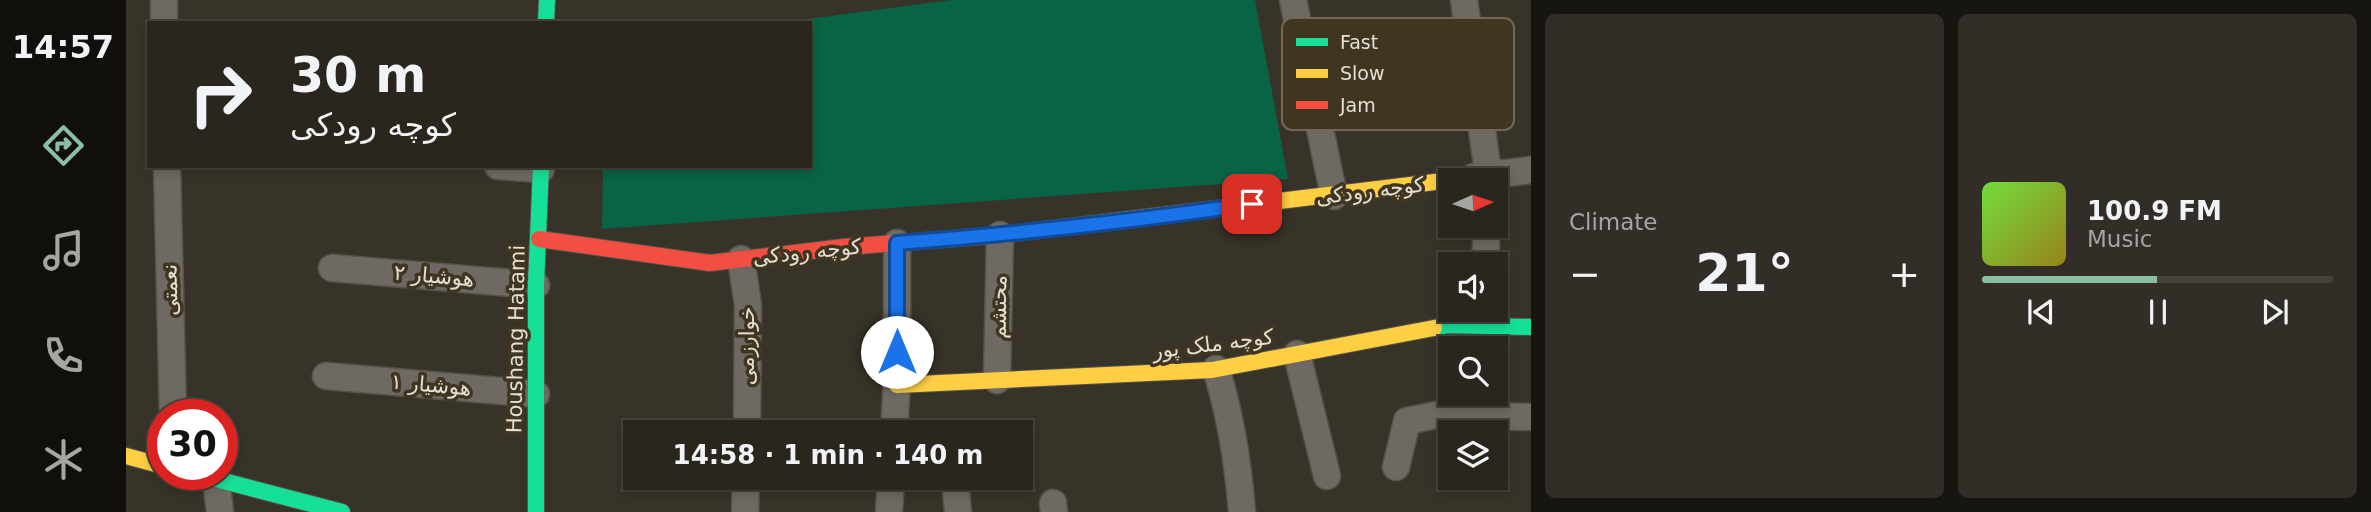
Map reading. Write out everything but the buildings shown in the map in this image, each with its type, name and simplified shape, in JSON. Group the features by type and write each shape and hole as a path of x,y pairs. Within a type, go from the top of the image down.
{"street":[{"path":"164,0 164,21"},
{"path":"546,21 547,0"},
{"path":"1293,0 1297,18"},
{"path":"1464,0 1467,18"},
{"path":"1320,130 1334,196"},
{"path":"1482,130 1488,168"},
{"name":"نعمتی","path":"167,168 173,399"},
{"name":"Houshang Hatami","path":"536,512 536,285 541,168"},
{"name":"کوچه رودکی","path":"1508,174 1531,170"},
{"name":"کوچه رودکی","path":"539,239 710,263 1000,235 1438,182"},
{"name":"محتشم","path":"997,380 1000,235"},
{"path":"895,420 897,243"},
{"name":"خوارزمی","path":"741,260 748,306 747,420"},
{"name":"هوشیار ۲","path":"332,268 536,285"},
{"name":"کوچه ملک پور","path":"897,386 1216,369 1461,322"},
{"name":"کوچه ملک پور","path":"1507,322 1531,327"},
{"path":"1297,354 1327,476"},
{"path":"1216,369 1225,397 1237,456 1242,512"},
{"name":"هوشیار ۱","path":"326,376 536,394"},
{"path":"1396,467 1407,421 1436,415 1531,417"},
{"path":"126,456 147,462"},
{"path":"238,485 342,512"},
{"path":"211,490 220,512"},
{"path":"746,490 746,512"},
{"path":"889,512 890,490"}],"green space":[{"path":"951,0 1255,0 1288,179 602,229 603,168 812,168 812,21 793,21"}],"traffic: fast":[{"path":"546,21 547,0"},
{"path":"536,512 536,285 541,168"},
{"path":"1434,328 1448,325 1531,327"},
{"path":"238,485 342,512"}],"traffic: slow":[{"path":"1000,235 1438,182"},
{"path":"897,385 1212,370 1434,328"},
{"path":"126,456 147,462"}],"traffic: jam":[{"path":"539,239 710,263 844,247 1000,235"}],"route":[{"path":"897,352 897,243 974,238 1252,204"}]}
